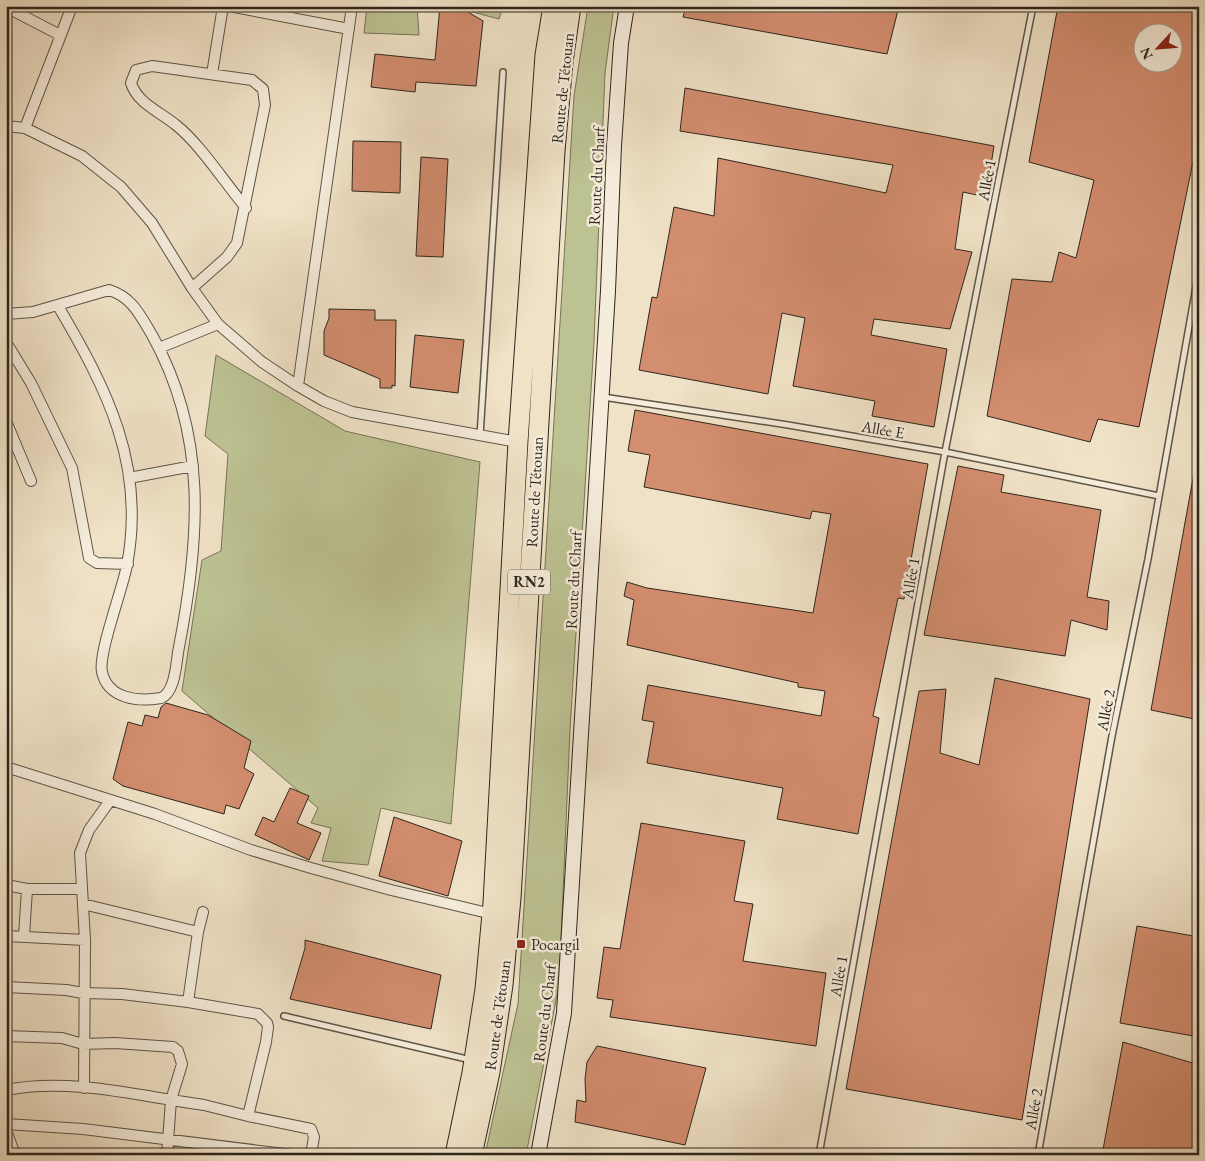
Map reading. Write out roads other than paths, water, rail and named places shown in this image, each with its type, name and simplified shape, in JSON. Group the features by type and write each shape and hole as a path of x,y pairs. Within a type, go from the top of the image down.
{"highway":[{"name":"Route de Tétouan","path":"455,1155 474,1060 485,989 492,914 518,442 544,65 553,6"},
{"name":"Route de Tétouan","path":"472,1155 490,1072 503,985 511,898 555,151 563,62 571,6"}],"street":[{"path":"6,6 60,35"},
{"path":"25,128 72,6"},
{"path":"212,74 223,6"},
{"path":"229,6 349,29"},
{"path":"298,386 352,6"},
{"name":"Route du Charf","path":"538,1155 564,1013 600,396 608,291 615,137 621,43 627,6"},
{"path":"192,288 227,257 237,243 246,208 266,95 259,83 252,80 143,66 136,70 131,83 139,99 176,125 195,145 246,208"},
{"path":"6,126 25,128 82,156 121,186 152,223 192,288 218,324 262,362 298,386 324,401 352,412 518,442"},
{"path":"6,314 33,312 109,290 129,300 138,311 159,348 181,405 190,435 197,501 193,562 172,682 168,693 161,698 144,699 116,695 111,690 102,672 104,647 128,564 131,528 128,478 122,437 111,405 98,376 58,306"},
{"path":"159,348 218,324"},
{"path":"6,342 31,383 72,468 89,558 97,563 128,564"},
{"path":"6,421 31,482"},
{"path":"128,478 193,466"},
{"path":"6,768 58,782 110,802 154,814 251,850 392,890 492,914"},
{"path":"84,1088 84,940 80,860 84,841 95,820 110,802"},
{"path":"6,885 27,889 81,889"},
{"path":"24,936 27,889"},
{"path":"83,904 198,932"},
{"path":"188,1002 198,932 204,912"},
{"path":"6,936 84,940"},
{"path":"6,987 122,994 188,1002 258,1014 267,1022 268,1027 248,1116"},
{"path":"6,1036 62,1038 83,1044 173,1047 178,1051 182,1064 171,1100 167,1155"},
{"path":"6,1090 38,1086 84,1088 204,1105 308,1128 314,1137 311,1155"},
{"path":"6,1124 83,1128 293,1155"},
{"path":"6,1130 15,1155"}],"lane":[{"name":"Allée 1","path":"819,1155 945,452 1033,6"},
{"path":"480,436 503,72"},
{"name":"Allée 2","path":"1038,1155 1199,270"},
{"name":"Allée E","path":"600,396 945,452 1159,496"},
{"path":"284,1016 474,1060"}],"place":[{"name":"Pocargil","path":"521,944"}]}
